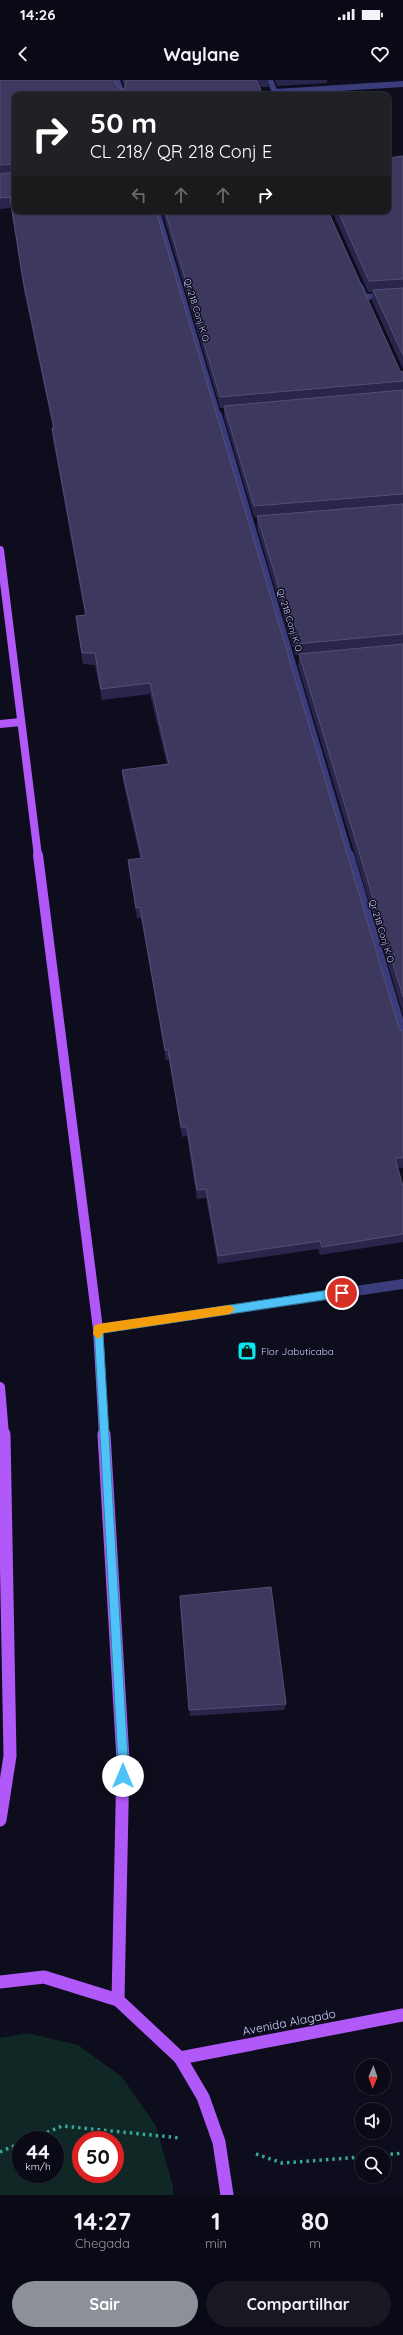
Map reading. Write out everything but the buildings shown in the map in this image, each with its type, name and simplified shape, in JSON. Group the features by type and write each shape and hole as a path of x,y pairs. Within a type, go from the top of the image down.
{"main road":[{"path":"0,550 98,1329 123,1760 118,2000"},
{"path":"0,724 21,722"},
{"path":"0,1387 10,1756 0,1820"},
{"path":"0,1982 44,1977 118,2000 180,2058 203,2097 219,2142 227,2195"},
{"name":"Avenida Alagado","path":"180,2058 403,2015"}],"street":[{"path":"118,80 121,92"},
{"path":"270,80 275,92"},
{"path":"301,92 403,84"},
{"name":"Qr 218 Conj K O","path":"158,214 221,412 295,660 403,1036"},
{"path":"356,276 368,304"},
{"path":"365,297 403,294"},
{"path":"98,1329 403,1284"}],"path":[{"path":"0,2152 12,2147"},
{"path":"391,2155 403,2154"}],"green space":[{"path":"27,2033 78,2045 122,2077 156,2126 173,2187 173,2195 0,2195 0,2038"}],"slow traffic":[{"path":"98,1334 98,1329 230,1309"}],"place":[{"name":"Flor Jabuticaba","path":"247,1351"}],"route":[{"path":"123,1776 98,1329 342,1293"}]}
